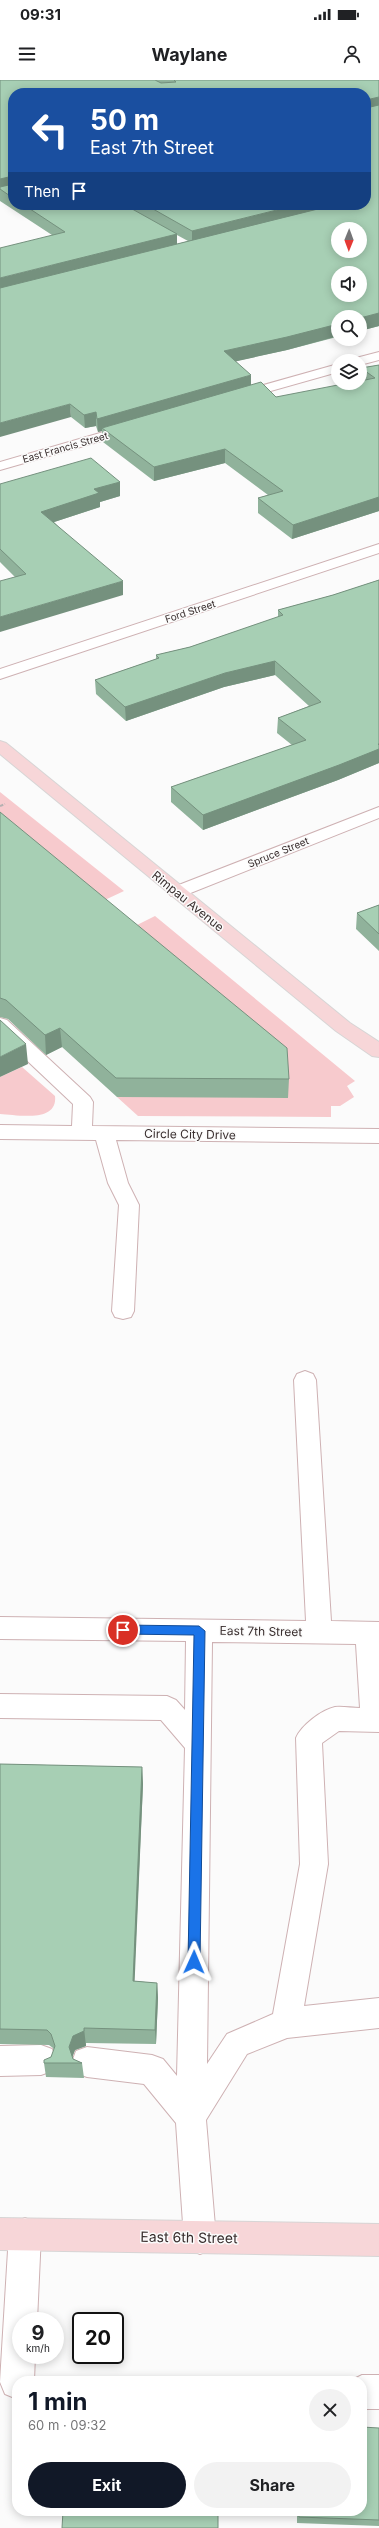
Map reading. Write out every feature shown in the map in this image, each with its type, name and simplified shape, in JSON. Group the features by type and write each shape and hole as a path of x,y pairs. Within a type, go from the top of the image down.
{"main road":[{"name":"Rimpau Avenue","path":"0,746 343,1026 379,1051"},
{"name":"East 6th Street","path":"12,2234 379,2240"}],"street":[{"path":"367,359 379,356"},
{"path":"223,401 331,370"},
{"name":"East Francis Street","path":"0,466 146,424"},
{"name":"Ford Street","path":"0,674 379,548"},
{"path":"372,815 379,828"},
{"name":"Spruce Street","path":"177,892 372,815"},
{"path":"0,1024 83,1102 82,1132"},
{"name":"Circle City Drive","path":"0,1132 379,1136"},
{"path":"104,1133 118,1183 129,1205 123,1311"},
{"path":"305,1380 319,1632"},
{"name":"East 7th Street","path":"0,1628 374,1633"},
{"path":"199,1631 192,2117 200,2238"},
{"path":"286,2024 314,1864 309,1738 335,1719 377,1720 374,1633"},
{"path":"0,1706 167,1708 198,1744"},
{"path":"192,2117 237,2044 286,2024 379,2013"},
{"path":"0,2061 41,2060"},
{"path":"87,2062 152,2070 192,2117"},
{"path":"11,2384 12,2234"},
{"path":"367,2392 379,2392"}],"path":[{"path":"0,806 5,804"}],"shaded area":[{"path":"0,792 124,891 92,906 0,830"},
{"path":"155,916 355,1081 347,1086 354,1097 340,1106 331,1106 331,1117 138,1116 117,1097 123,932"},
{"path":"22,1067 55,1096 54,1105 44,1114 35,1116 0,1114 0,1077"}],"building":[{"path":"0,80 155,80 161,83 176,82 174,80 379,80 379,97 371,99 371,88 8,88 8,177 0,179"},
{"path":"379,105 379,313 367,316 367,310 331,310 331,326 224,351 251,375 97,419 96,412 84,415 70,404 0,423 0,288 314,210 371,210 371,107"},
{"path":"8,185 8,195 0,189 0,187"},
{"path":"32,210 134,210 177,234 0,278 0,248 65,232"},
{"path":"155,210 277,210 192,231"},
{"path":"379,365 379,497 293,525 258,498 283,491 225,449 154,467 102,428 261,382 276,397 331,386 331,390 367,390 367,380 375,378 367,372 367,367"},
{"path":"91,458 120,482 94,489 99,493 41,512 123,581 0,617 0,581 26,574 0,549 0,484"},
{"path":"379,580 379,749 203,815 171,787 306,740 278,718 321,702 275,661 225,673 125,707 95,680 159,658 156,655 190,647 283,615 278,610 333,595"},
{"path":"0,812 287,1048 289,1079 116,1078 60,1028 45,1035 6,1000 0,998"},
{"path":"379,905 379,934 357,913"},
{"path":"0,1020 26,1044 0,1057"},
{"path":"0,1764 142,1767 133,1981 157,1983 155,2030 84,2028 84,2031 73,2036 69,2047 73,2059 82,2063 44,2063 44,2060 51,2057 55,2046 51,2034 47,2030 0,2029"},
{"path":"367,2427 379,2428 379,2520 299,2517 367,2516"},
{"path":"63,2516 218,2516 218,2528 62,2528"}],"route":[{"path":"123,1630 199,1631 194,1962"}]}
